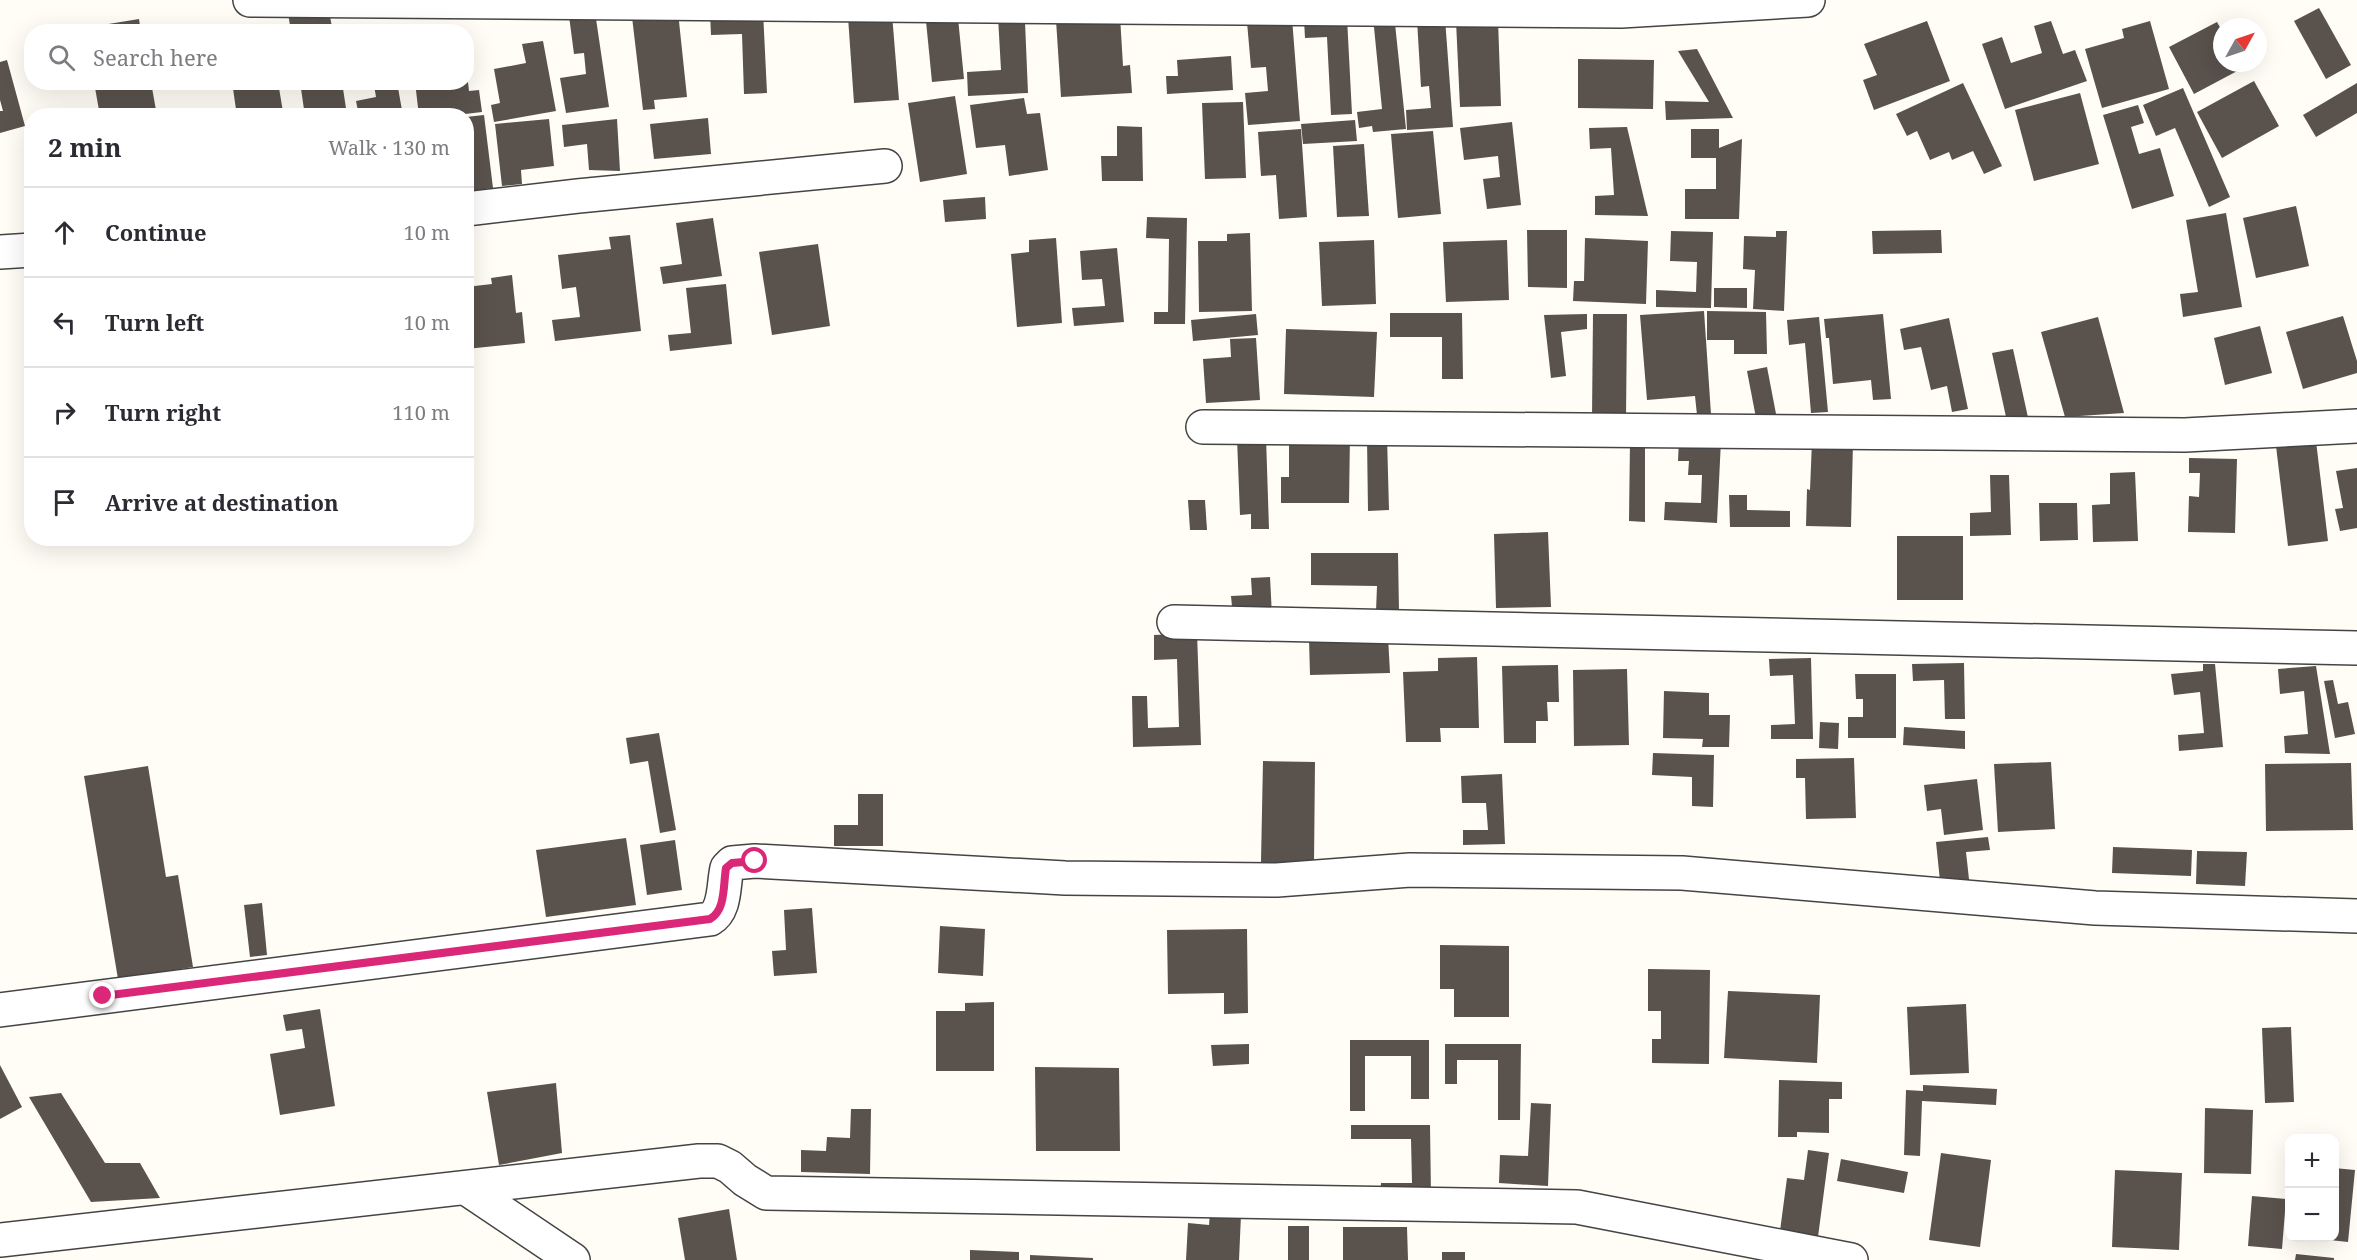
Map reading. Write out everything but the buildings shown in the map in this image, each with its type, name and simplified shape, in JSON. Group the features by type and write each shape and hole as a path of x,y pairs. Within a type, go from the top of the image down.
{"street":[{"path":"250,0 1621,11 1808,0"},
{"path":"474,208 602,193 885,166"},
{"path":"0,252 24,250"},
{"path":"1203,427 2185,435 2357,426"},
{"path":"1174,622 2357,648"},
{"path":"0,1010 710,919 717,915 720,909 726,868 732,863 755,861 1077,878 1277,880 1410,870 1682,873 2095,908 2357,916"},
{"path":"0,1240 699,1161 718,1161 766,1193 1577,1207 1851,1260"},
{"path":"466,1188 573,1260"}],"route":[{"path":"103,996 710,919 717,915 720,909 726,868 732,863 755,861"}]}
